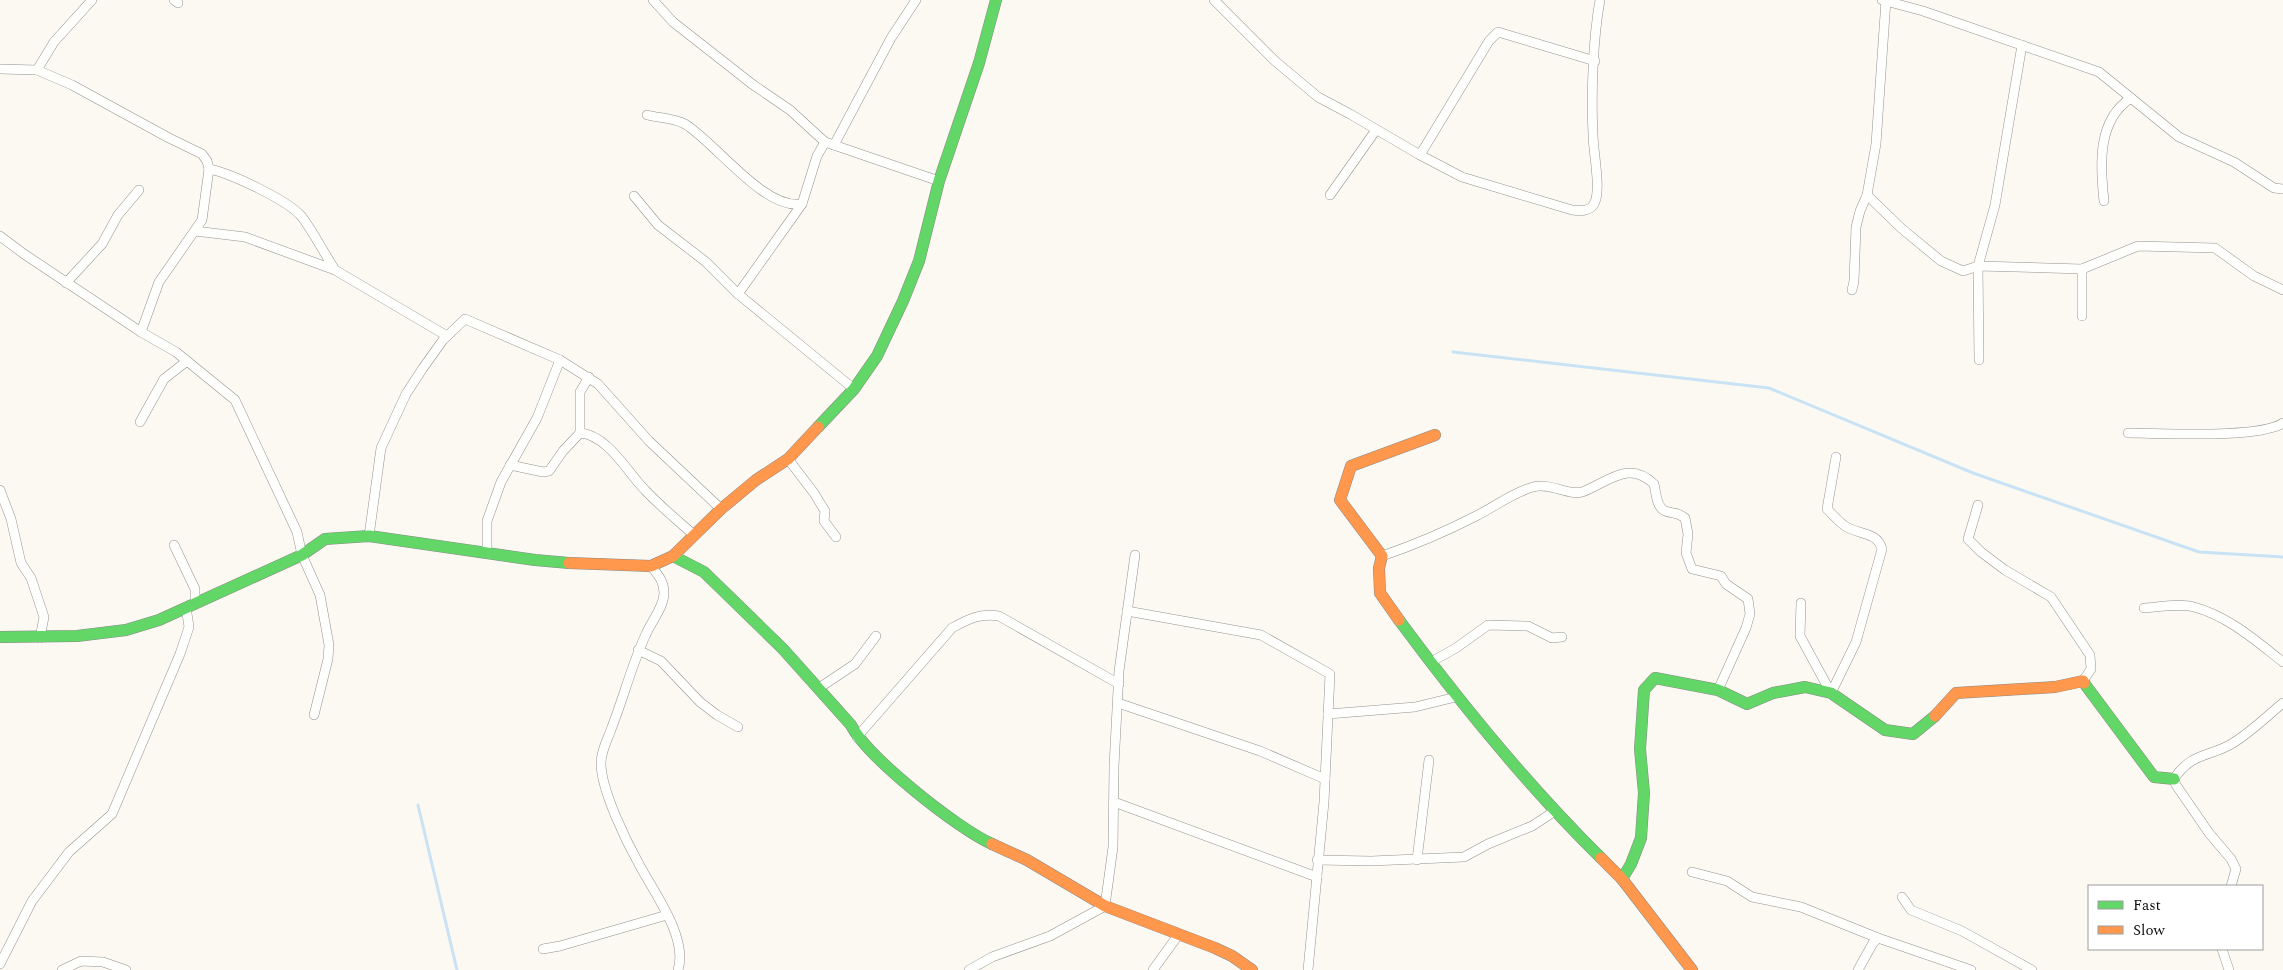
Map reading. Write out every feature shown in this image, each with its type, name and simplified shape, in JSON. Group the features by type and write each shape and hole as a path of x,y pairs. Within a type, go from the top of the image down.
{"street":[{"path":"37,70 54,42 92,0"},
{"path":"653,0 673,22 752,84 790,110 824,142 938,181"},
{"path":"834,145 891,38 916,0"},
{"path":"0,637 40,638 77,636 126,630 159,620 302,555 326,539 369,536 535,560 651,566 673,556 721,509 756,480 788,459 854,389 877,356 903,301 919,260 938,181 979,63 996,0"},
{"path":"1214,0 1275,61 1318,97 1462,177 1572,210 1589,209 1594,204 1596,198 1596,166 1592,134 1597,19 1600,0"},
{"path":"1852,290 1856,227 1867,195 1876,144 1884,0 1923,11 2099,72 2179,137 2234,162 2274,188 2283,189"},
{"path":"1420,155 1489,41 1498,32 1595,61"},
{"path":"1979,360 1978,266 1994,205 2022,45"},
{"path":"0,68 37,70 72,85 202,154 207,161 208,169 202,220 159,282 141,332"},
{"path":"2104,201 2100,167 2107,127 2119,106 2131,98"},
{"path":"647,116 682,123 698,133 747,180 780,202 793,206 802,204"},
{"path":"1330,195 1376,130"},
{"path":"738,294 802,204 817,156 824,142"},
{"path":"208,169 220,171 267,193 300,215 335,270"},
{"path":"66,283 102,244 118,215 139,190"},
{"path":"1867,195 1901,228 1941,261 1963,271 1978,266 2082,269 2138,246 2215,248 2254,276 2283,290"},
{"path":"634,196 658,225 706,262 738,294 854,389"},
{"path":"195,231 244,237 335,270 447,336"},
{"path":"0,236 66,283 141,332 176,352 235,400 297,532 302,555 320,594 329,645 328,659 314,715"},
{"path":"2082,269 2082,316"},
{"path":"369,536 382,448 406,394 447,336 465,319 560,360 589,377 598,384 649,441 721,509"},
{"path":"487,553 487,521 501,482 536,418 560,360"},
{"path":"140,422 164,379 187,361"},
{"path":"510,465 542,472 549,471 563,451 580,433 580,392 589,377"},
{"path":"2128,433 2244,432 2277,426 2283,423"},
{"path":"580,433 589,434 616,454 645,490 694,535"},
{"path":"1382,556 1340,500 1351,466 1435,434"},
{"path":"1831,693 1856,642 1882,549 1880,542 1871,536 1846,527 1826,510 1836,457"},
{"path":"788,459 814,493 825,511 824,521 836,537"},
{"path":"1382,556 1431,538 1478,515 1503,498 1536,486 1580,492 1616,475 1640,475 1654,484 1659,506 1665,511 1676,512 1685,518 1688,534 1686,553 1692,569 1721,576 1726,584 1748,599 1750,614 1746,628 1718,690"},
{"path":"0,490 11,519 21,564 31,578 44,617 40,638"},
{"path":"1622,879 1631,864 1641,838 1644,794 1640,749 1644,690 1655,678 1718,690 1747,704 1773,693 1805,687 1831,693 1885,730 1913,734 1938,714 1956,693 2055,687 2083,681 2091,669 2090,655 2051,597 2005,570 1981,552 1968,539 1978,505"},
{"path":"0,964 32,901 69,852 112,814 180,654 189,627 190,605 195,589 174,545"},
{"path":"1105,906 1113,847 1119,684 1135,555"},
{"path":"673,556 704,572 783,649 851,725 857,737 900,778 944,815 984,841 1027,860 1105,906 1215,948 1250,970"},
{"path":"1382,556 1379,568 1380,593 1456,697 1555,811 1622,879 1692,970"},
{"path":"651,566 662,581 663,598 638,650 612,728 602,750 601,764 608,797 638,864 676,934 681,960 678,970"},
{"path":"1801,603 1800,636 1831,693"},
{"path":"2144,608 2193,607 2220,618 2247,634 2283,662"},
{"path":"1127,611 1261,635 1330,674 1325,779 1308,970"},
{"path":"857,737 952,628 970,618 986,614 999,616 1119,684"},
{"path":"1431,662 1456,648 1488,625 1528,626 1552,638 1562,637"},
{"path":"819,688 855,664 876,636"},
{"path":"638,650 661,661 700,702 716,715 738,728"},
{"path":"2083,681 2154,777 2174,779"},
{"path":"1328,714 1415,707 1456,697"},
{"path":"2174,779 2180,770 2201,754 2232,743 2283,703"},
{"path":"1118,704 1260,752 1325,779"},
{"path":"1417,860 1429,760"},
{"path":"2174,779 2176,785 2209,833 2231,859 2236,870 2231,885"},
{"path":"1114,802 1317,877"},
{"path":"1317,860 1417,860 1464,857 1488,844 1532,826 1555,811"},
{"path":"1692,872 1726,881 1752,897 1800,907 1878,938 1971,970"},
{"path":"1902,897 1911,910 1962,931 2032,970"},
{"path":"969,970 992,957 1050,936 1105,906"},
{"path":"542,948 560,946 667,915"},
{"path":"1153,970 1179,934"},
{"path":"1858,970 1873,943 1878,938"},
{"path":"2222,950 2229,970"},
{"path":"62,970 81,960 103,962 126,970"}],"waterway":[{"path":"1453,352 1769,388 1973,473 2199,552 2283,557"},
{"path":"418,805 457,970"}],"traffic: fast":[{"path":"818,427 854,389 877,356 903,301 919,261 939,181 979,63 996,0"},
{"path":"0,637 77,636 126,630 159,620 302,555 325,539 369,536 535,560 569,563"},
{"path":"673,556 704,572 783,649 851,725 860,739 894,773 958,824 992,844"},
{"path":"1399,620 1495,743 1547,802 1601,858"},
{"path":"1622,879 1631,864 1641,838 1644,793 1640,749 1644,690 1655,678 1718,690 1747,704 1773,693 1805,687 1831,693 1885,730 1913,734 1935,716"},
{"path":"2084,683 2154,777 2174,779"}],"traffic: slow":[{"path":"569,563 651,566 673,556 721,509 756,480 788,459 818,427"},
{"path":"1399,620 1380,593 1379,568 1382,556 1340,500 1351,466 1435,435"},
{"path":"1935,716 1956,693 2055,687 2083,681 2084,683"},
{"path":"992,844 1027,860 1105,906 1215,948 1232,956 1252,970"},
{"path":"1601,858 1622,879 1692,970"}]}
